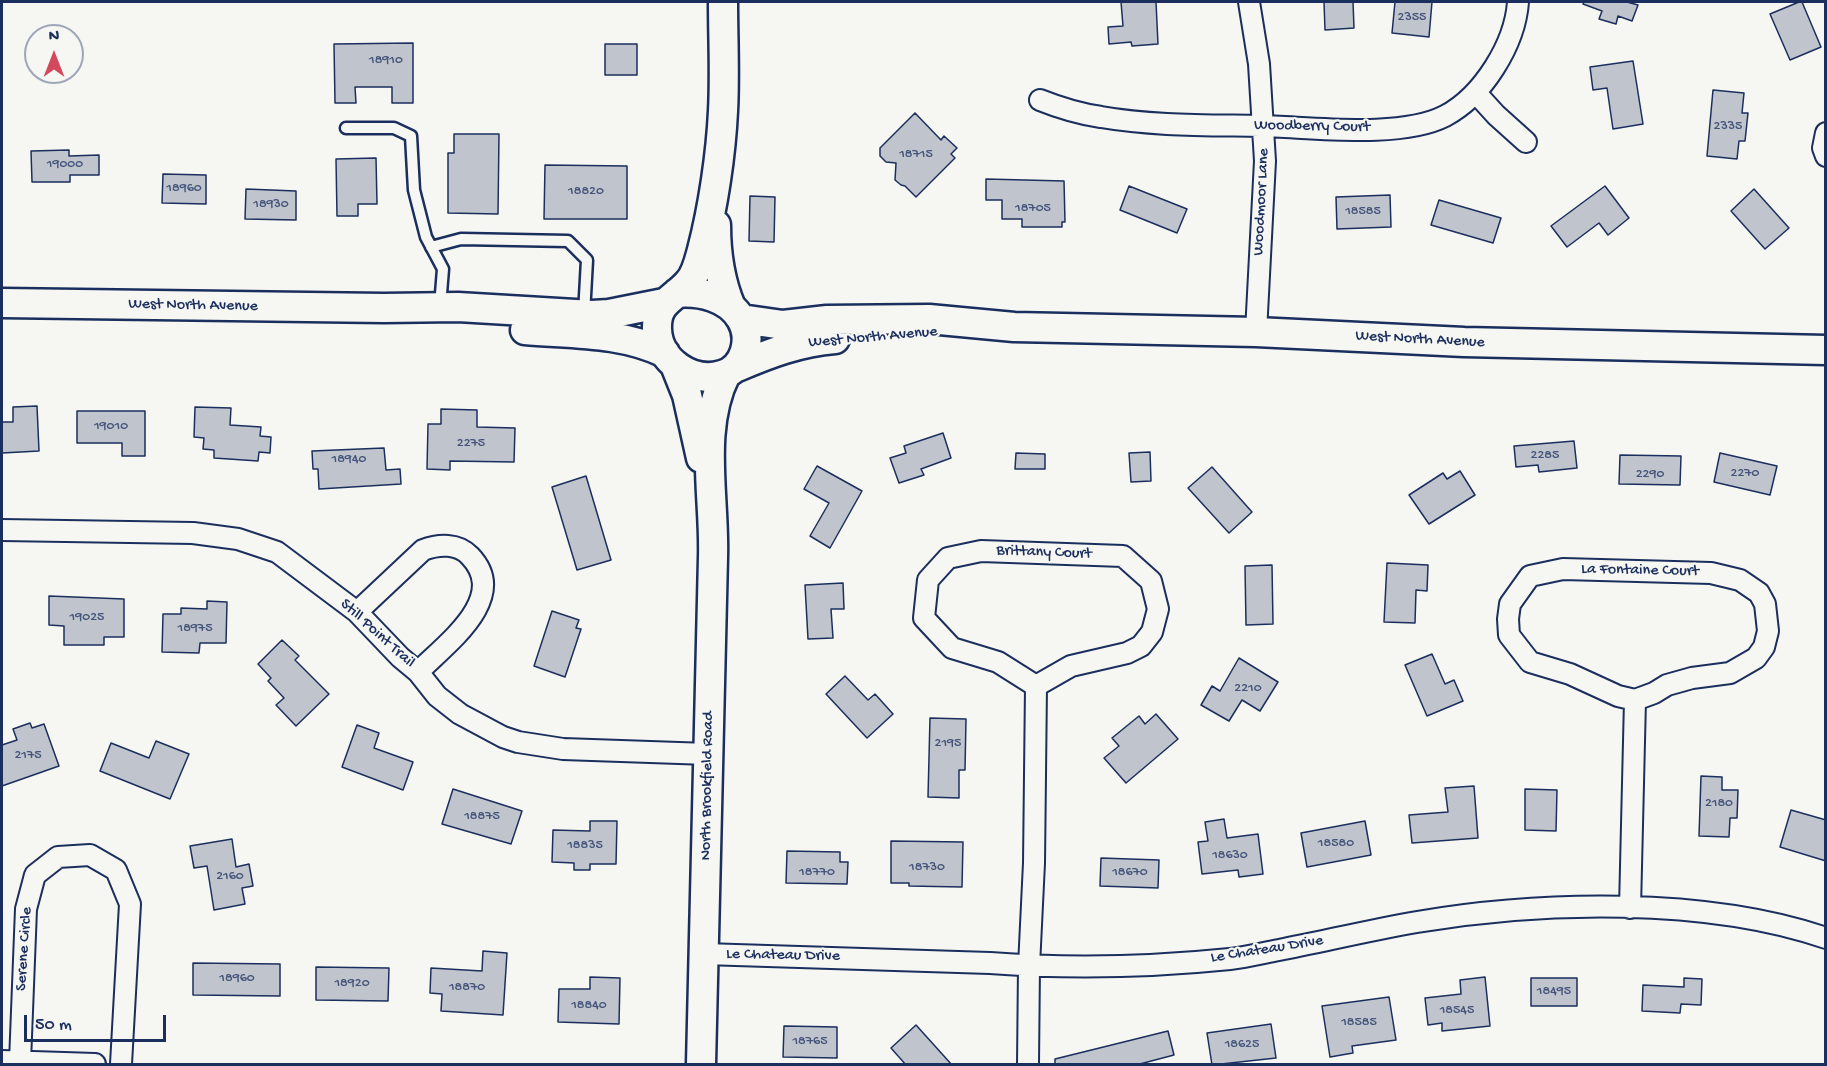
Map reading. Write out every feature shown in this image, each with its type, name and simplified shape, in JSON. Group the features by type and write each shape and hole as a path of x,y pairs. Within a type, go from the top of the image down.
{"main road":[{"path":"714,183 717,256 724,291 746,338 745,352 732,370 710,377 686,373 670,359 660,344 657,319 671,298 690,282 702,249 714,183 723,111 723,2"},
{"path":"671,298 693,291 715,297 736,313"},
{"name":"West North Avenue","path":"2,303 384,308 440,306 609,314 671,298"},
{"name":"West North Avenue","path":"384,308 520,330 618,337 633,340 670,359"},
{"name":"West North Avenue","path":"736,313 783,325 827,320 929,319 1014,327 1256,332 1464,342 1826,350"},
{"name":"West North Avenue","path":"732,370 777,350 820,340 1014,327"},
{"name":"North Brookfield Road","path":"670,359 687,395 712,507"},
{"name":"North Brookfield Road","path":"701,1065 714,543 711,441 715,401 732,370"}],"street":[{"name":"Woodmoor Lane","path":"1250,2 1259,64 1265,161 1256,332"},
{"name":"Woodberry Court","path":"1040,100 1065,110 1102,118 1180,124 1388,129 1418,126 1445,116 1476,93 1508,45 1518,2"},
{"path":"1476,93 1526,142"},
{"path":"1826,133 1823,148 1826,156"},
{"name":"Still Point Trail","path":"2,530 193,533 238,539 277,552 357,612 400,657 418,672 437,696 460,714 483,727 518,742 562,749 708,754"},
{"path":"357,612 423,549 434,545 448,545 464,549 483,575 480,604 471,619 418,672"},
{"name":"Brittany Court","path":"981,551 1123,556 1151,581 1158,609 1152,632 1141,646 1127,653 1071,666 1036,686 998,662 952,648 924,618 928,580 948,558 981,551"},
{"name":"La Fontaine Court","path":"1563,569 1711,573 1740,580 1759,593 1765,604 1768,631 1764,647 1756,658 1730,673 1692,678 1667,685 1635,700 1618,696 1570,674 1530,662 1509,635 1508,619 1510,604 1530,576 1563,569"},
{"path":"1028,1065 1036,686"},
{"path":"1630,908 1635,700"},
{"name":"Serene Circle","path":"11,1061 26,909 35,875 57,857 90,855 116,870 130,904 121,1065"},
{"name":"Le Chateau Drive","path":"704,954 1029,966 1136,966 1232,958 1453,916 1539,909 1630,908 1736,915 1826,938"},
{"path":"11,1061 95,1065"}],"lane":[{"path":"346,128 394,128 411,136 414,190 426,237 443,269 440,306"},
{"path":"431,247 461,239 568,241 587,260 584,314"}],"building":[{"path":"1121,2 1156,2 1158,44 1132,46 1131,42 1109,44 1108,27 1123,26"},
{"path":"1324,2 1353,2 1354,28 1325,30"},
{"path":"1395,2 1432,2 1429,37 1392,33"},
{"path":"1584,2 1627,2 1638,5 1632,21 1618,16 1616,24 1599,19 1602,11 1583,4"},
{"path":"1802,2 1821,47 1790,60 1770,14"},
{"path":"413,43 413,103 392,103 392,87 355,87 356,103 335,103 334,44"},
{"path":"605,44 637,44 637,75 605,75"},
{"path":"1633,61 1643,124 1613,129 1607,88 1593,90 1590,67"},
{"path":"1713,90 1744,93 1742,113 1748,113 1745,141 1739,141 1737,159 1707,156"},
{"path":"915,113 941,140 944,136 957,148 951,154 955,158 916,197 895,180 896,163 886,162 880,156 880,148"},
{"path":"454,134 499,134 498,214 448,213 448,153 454,153"},
{"path":"69,150 69,156 99,155 99,175 70,175 70,182 32,182 31,151"},
{"path":"376,158 377,204 358,204 358,216 337,216 336,159"},
{"path":"545,165 627,166 627,219 544,219"},
{"path":"163,174 206,175 206,204 162,203"},
{"path":"986,179 1064,181 1065,222 1062,222 1062,227 1022,227 1022,219 1002,219 1002,200 986,200"},
{"path":"1129,186 1187,209 1177,233 1120,210"},
{"path":"1605,186 1629,218 1608,235 1599,223 1567,247 1551,226"},
{"path":"246,189 296,191 296,220 245,219"},
{"path":"1754,189 1789,228 1765,249 1731,211"},
{"path":"1390,195 1391,227 1337,229 1336,197"},
{"path":"750,196 775,197 774,242 749,241"},
{"path":"1439,200 1501,218 1493,243 1431,225"},
{"path":"37,406 39,451 2,453 2,422 13,422 13,407"},
{"path":"195,407 231,408 230,425 261,427 260,436 271,437 270,453 259,452 258,461 214,458 214,450 203,449 204,438 194,437"},
{"path":"441,409 477,410 477,427 515,428 514,462 450,461 450,470 427,469 428,424 441,424"},
{"path":"77,411 145,411 145,456 122,456 122,443 77,443"},
{"path":"943,433 951,458 921,469 924,475 899,483 890,458 906,453 904,446"},
{"path":"1574,441 1577,468 1539,472 1538,465 1516,467 1514,446"},
{"path":"384,448 386,470 400,469 401,484 319,489 318,469 313,469 312,451"},
{"path":"1150,452 1151,481 1131,482 1129,453"},
{"path":"1016,453 1045,454 1045,469 1015,469"},
{"path":"1720,453 1777,466 1770,495 1714,482"},
{"path":"1620,455 1681,456 1680,485 1619,484"},
{"path":"817,466 862,491 830,548 810,536 829,503 804,489"},
{"path":"1212,467 1252,512 1229,533 1188,488"},
{"path":"1460,471 1475,495 1429,524 1409,495 1443,473 1447,479"},
{"path":"586,476 611,560 577,570 552,487"},
{"path":"1387,563 1428,565 1427,591 1416,590 1415,623 1384,622"},
{"path":"1272,565 1273,624 1246,625 1245,566"},
{"path":"843,583 844,609 831,609 833,638 808,639 805,585"},
{"path":"49,596 124,599 124,637 104,637 104,645 64,645 64,626 49,625"},
{"path":"207,601 227,602 226,643 200,643 199,653 162,652 163,614 181,614 181,608 207,609"},
{"path":"552,611 579,620 576,628 581,629 565,677 534,666"},
{"path":"282,640 299,656 295,660 329,694 296,726 276,705 284,698 268,681 271,678 258,664"},
{"path":"1432,654 1445,684 1454,680 1463,701 1427,716 1405,665"},
{"path":"1239,658 1278,682 1260,711 1242,700 1229,721 1201,705 1212,686 1220,691"},
{"path":"845,676 868,700 875,694 893,714 867,738 826,694"},
{"path":"1156,714 1178,739 1126,783 1104,758 1119,746 1112,738 1139,716 1145,724"},
{"path":"930,718 966,719 965,770 959,770 959,798 928,797"},
{"path":"30,723 32,728 44,724 59,766 2,786 2,745 17,740 13,729"},
{"path":"357,725 379,733 374,748 413,762 403,790 342,767"},
{"path":"156,741 189,754 170,799 100,771 111,743 149,758"},
{"path":"1701,776 1722,777 1722,790 1738,790 1737,818 1730,818 1729,837 1699,836"},
{"path":"1474,786 1478,838 1412,843 1409,815 1448,812 1445,788"},
{"path":"453,789 522,811 511,844 442,824"},
{"path":"1525,789 1557,790 1556,831 1525,830"},
{"path":"1791,810 1826,820 1826,861 1780,847"},
{"path":"1224,819 1227,838 1258,834 1263,874 1239,877 1238,870 1202,874 1198,842 1208,841 1205,822"},
{"path":"590,821 617,821 616,864 590,864 590,870 574,870 574,863 552,862 553,830 590,831"},
{"path":"1365,821 1371,855 1307,867 1301,833"},
{"path":"232,839 236,867 249,864 253,886 242,888 245,904 214,910 207,866 194,868 190,846"},
{"path":"891,841 963,842 962,887 909,886 909,883 891,883"},
{"path":"787,851 840,852 840,862 848,862 847,884 786,883"},
{"path":"1101,858 1159,860 1158,888 1100,886"},
{"path":"483,951 507,953 503,1015 441,1011 442,994 430,993 431,968 482,971"},
{"path":"193,963 280,964 280,996 193,995"},
{"path":"316,967 389,968 388,1001 316,1000"},
{"path":"590,977 620,978 619,1024 558,1022 559,989 590,989"},
{"path":"1485,977 1490,1026 1442,1031 1442,1023 1428,1025 1425,998 1461,994 1460,980"},
{"path":"1531,978 1577,978 1577,1006 1531,1006"},
{"path":"1684,978 1702,979 1701,1005 1681,1004 1680,1013 1642,1011 1643,985 1684,987"},
{"path":"1389,997 1396,1040 1352,1046 1353,1053 1330,1057 1322,1006"},
{"path":"1271,1024 1276,1058 1212,1065 1207,1033"},
{"path":"916,1025 952,1065 906,1065 891,1048"},
{"path":"784,1026 837,1027 837,1058 783,1057"},
{"path":"1168,1031 1174,1055 1136,1065 1055,1065 1055,1059"}]}
